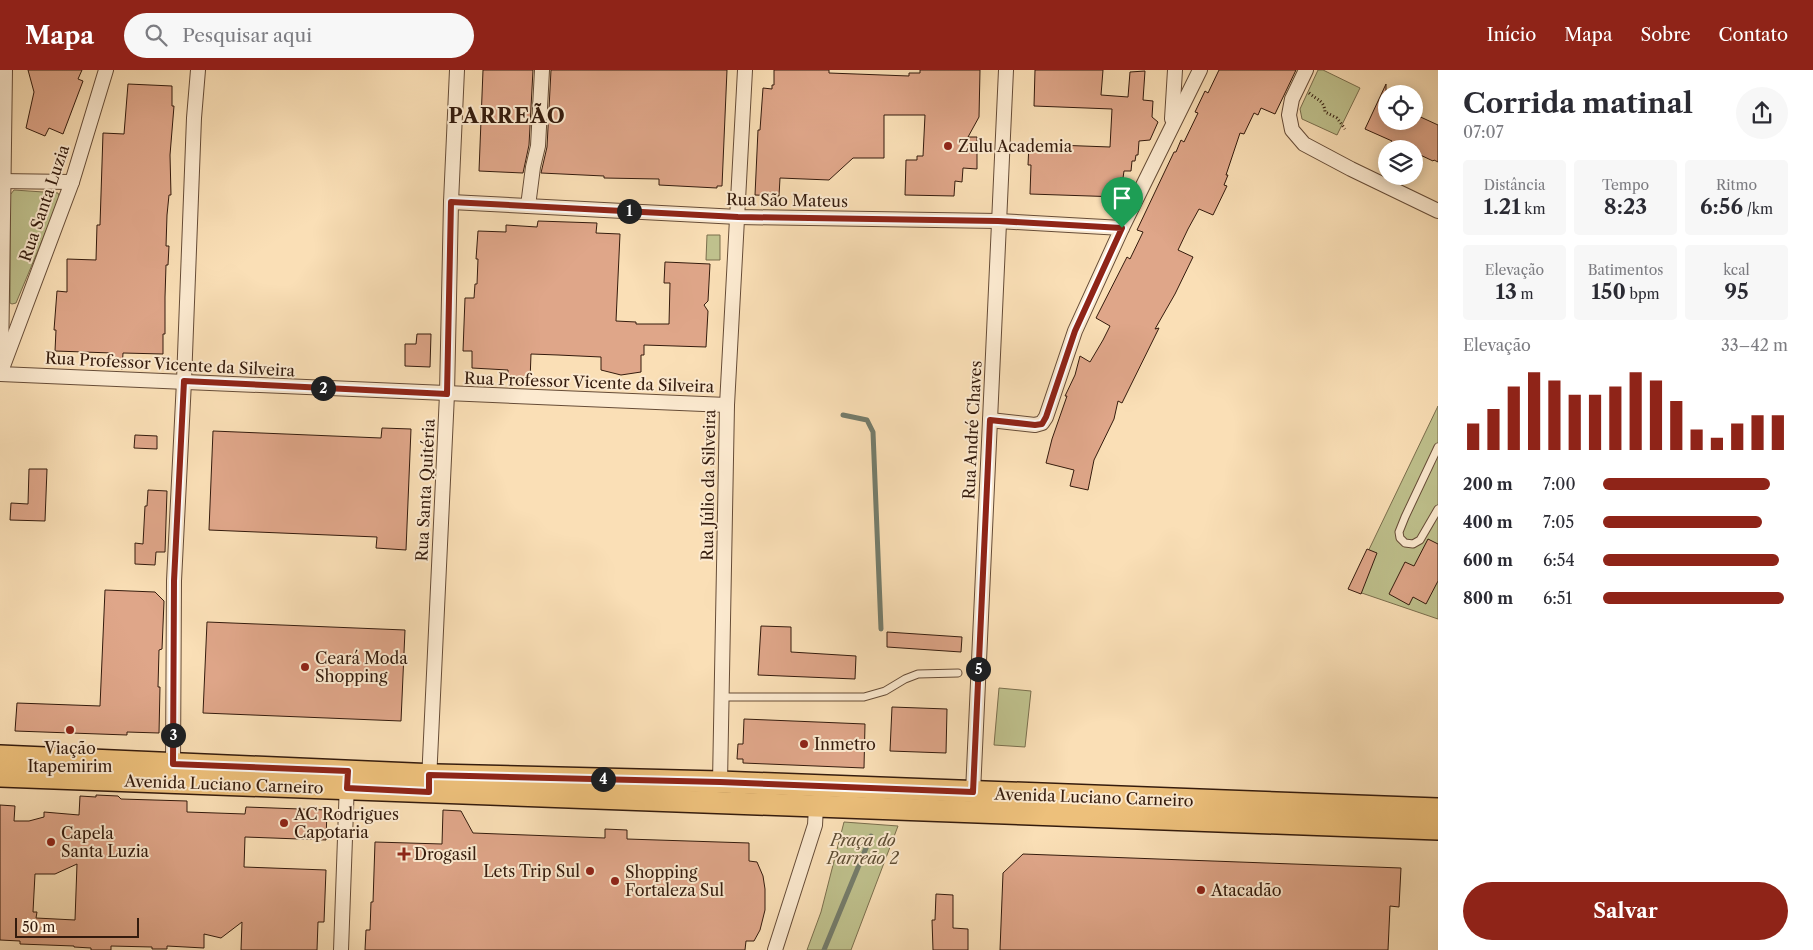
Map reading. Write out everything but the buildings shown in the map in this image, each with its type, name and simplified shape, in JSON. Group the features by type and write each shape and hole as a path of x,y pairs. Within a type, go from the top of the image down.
{"main road":[{"name":"Avenida Luciano Carneiro","path":"0,756 173,764 348,780"},
{"name":"Avenida Luciano Carneiro","path":"0,776 348,780 429,783 816,807 872,798 973,792 1438,809"},
{"name":"Avenida Luciano Carneiro","path":"429,783 720,782 872,798 1438,829"}],"street":[{"name":"Rua Santa Luzia","path":"0,374 72,182 106,70"},
{"path":"173,764 174,581 194,118 198,70"},
{"name":"Rua Santa Quitéria","path":"429,783 447,394 451,202 457,70"},
{"path":"528,206 538,146 542,70"},
{"name":"Rua Júlio da Silveira","path":"720,782 727,405 745,70"},
{"name":"Rua André Chaves","path":"973,792 1006,70"},
{"path":"1172,127 1175,70"},
{"path":"990,420 1035,425 1042,424 1075,331 1122,228 1200,70"},
{"path":"1306,70 1292,99 1289,114 1292,130 1304,144 1438,211"},
{"path":"0,382 3,79"},
{"path":"2,181 72,182"},
{"name":"Rua São Mateus","path":"451,202 738,217 998,221 1122,228"},
{"name":"Rua Professor Vicente da Silveira","path":"0,374 727,405"},
{"path":"341,950 348,780"},
{"path":"774,950 815,825 816,807"}],"lane":[{"path":"1438,447 1405,517 1399,532 1400,538 1405,543 1413,544 1420,540 1438,509"},
{"path":"722,698 864,697 885,692 905,679 918,674 958,672"}],"path":[{"path":"1307,91 1320,99 1323,103 1324,112 1337,118 1345,129"}],"green space":[{"path":"1318,70 1323,70 1360,88 1337,135 1302,119 1300,109"},
{"path":"14,190 58,193 60,198 16,303 12,304 10,303 10,195"},
{"path":"707,235 720,235 720,260 706,260"},
{"path":"1438,406 1438,619 1350,589"},
{"path":"999,688 1031,691 1025,747 994,745"},
{"name":"Praça do Parreão 2","path":"844,822 898,826 851,950 807,950 821,912"}],"waterway":[{"path":"843,415 867,420 873,432 881,629"},
{"path":"824,950 871,836"}],"place":[{"name":"Zulu Academia","path":"948,146"},
{"name":"Ceará Moda Shopping","path":"305,667"},
{"name":"Viação Itapemirim","path":"70,730"},
{"name":"Inmetro","path":"804,744"},
{"name":"AC Rodrigues Capotaria","path":"284,823"},
{"name":"Capela Santa Luzia","path":"51,842"},
{"name":"Drogasil","path":"404,854"},
{"name":"Lets Trip Sul","path":"590,871"},
{"name":"Shopping Fortaleza Sul","path":"615,881"},
{"name":"Atacadão","path":"1201,890"}],"district":[{"name":"PARREÃO","path":"507,116"}],"route":[{"path":"451,202 738,217 998,221 1122,228 1075,331 1050,410 1042,424 1035,425 990,420 973,792 720,782 429,775 429,792 347,788 348,771 173,764 174,581 184,381 447,394 451,202"}]}
